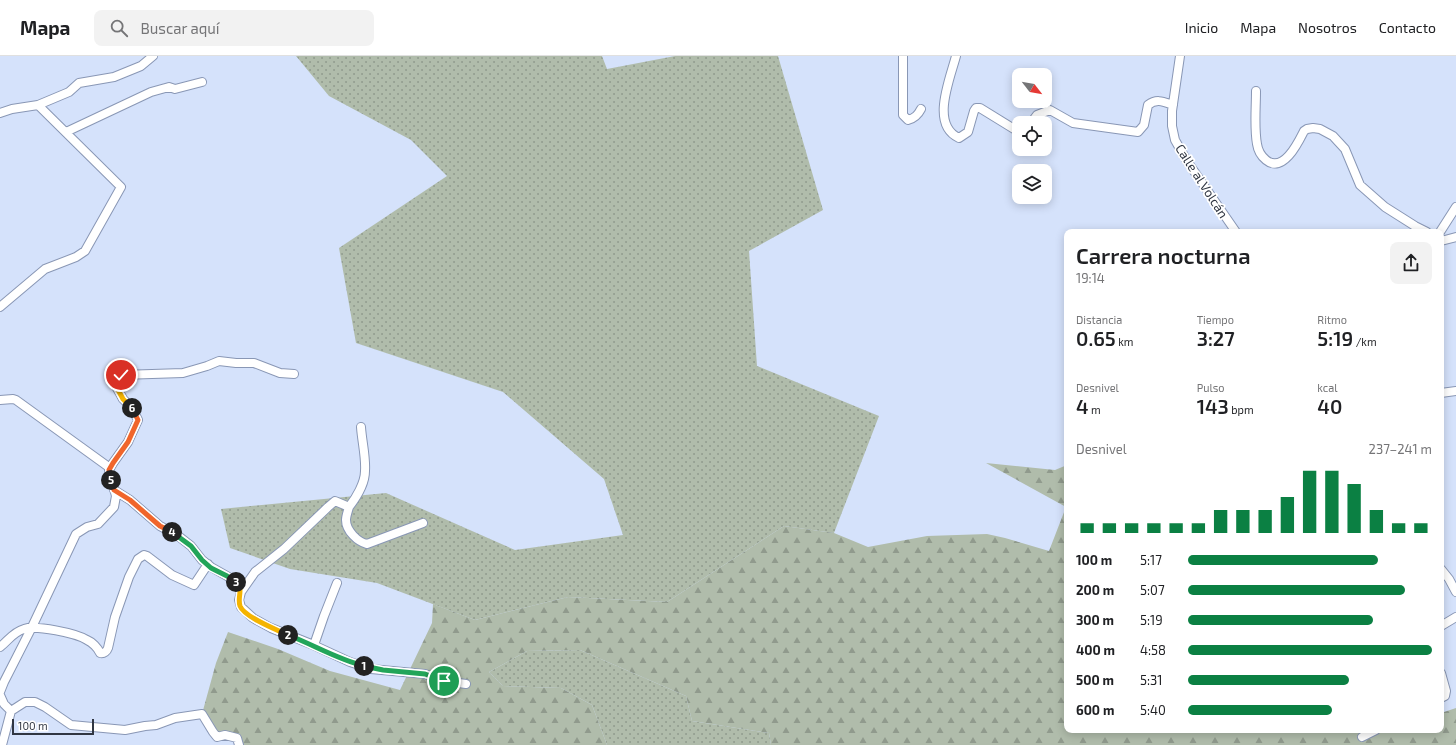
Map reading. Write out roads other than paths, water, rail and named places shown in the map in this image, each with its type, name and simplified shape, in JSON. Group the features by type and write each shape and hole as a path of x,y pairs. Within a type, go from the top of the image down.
{"street":[{"path":"0,113 12,109 38,105 69,92 79,83 114,77 141,66 152,56"},
{"path":"903,56 903,115 908,120 912,119 918,115 921,109"},
{"path":"956,56 944,104 944,119 951,134 959,138 968,132 974,110 976,108 980,108 1012,128"},
{"name":"Calle al Volcán","path":"1180,56 1173,105 1172,126 1177,145 1234,229"},
{"path":"66,132 151,92 169,87 175,89 202,82"},
{"path":"1256,91 1257,144 1259,153 1268,162 1275,164 1285,160 1304,131 1313,128 1320,129 1334,136 1345,149 1360,185 1385,207 1422,229"},
{"path":"1036,116 1037,114 1050,110 1073,123 1138,132 1144,125 1148,105 1151,102 1159,100 1173,105"},
{"path":"0,307 45,269 76,257 85,251 121,187 38,105"},
{"path":"1442,229 1456,207"},
{"path":"1444,240 1456,237"},
{"path":"0,692 76,534 87,527 98,524 114,506 116,496 109,470 128,442 138,420 132,408 123,399 117,388 121,375 183,373 219,361 254,363 280,373 294,374"},
{"path":"1444,393 1456,391"},
{"path":"0,400 16,400 110,468"},
{"path":"361,428 366,472 363,483 349,507 346,521 347,526 357,539 367,544 423,523"},
{"path":"114,490 130,500 160,526 177,535 191,546 202,560 238,584 241,592"},
{"path":"349,507 336,501 331,504 284,549 255,572 241,592 239,600 241,607 253,618 271,628 314,645 350,662 371,669 425,674 444,681 466,684"},
{"path":"0,647 14,633 24,628 32,627 82,637 88,640 100,653 103,653 108,648 115,617 129,577 141,556 148,556 172,575 194,585 208,564"},
{"path":"1444,573 1456,592"},
{"path":"314,645 337,583"},
{"path":"1444,624 1456,617"},
{"path":"1444,686 1446,694 1444,696"},
{"path":"0,695 4,704 11,711"},
{"path":"2,745 11,711 25,702 35,702 71,725 125,730 156,725 175,718 202,714 212,732 217,737 225,735 237,738 239,745"},
{"path":"1362,737 1370,733"}]}
